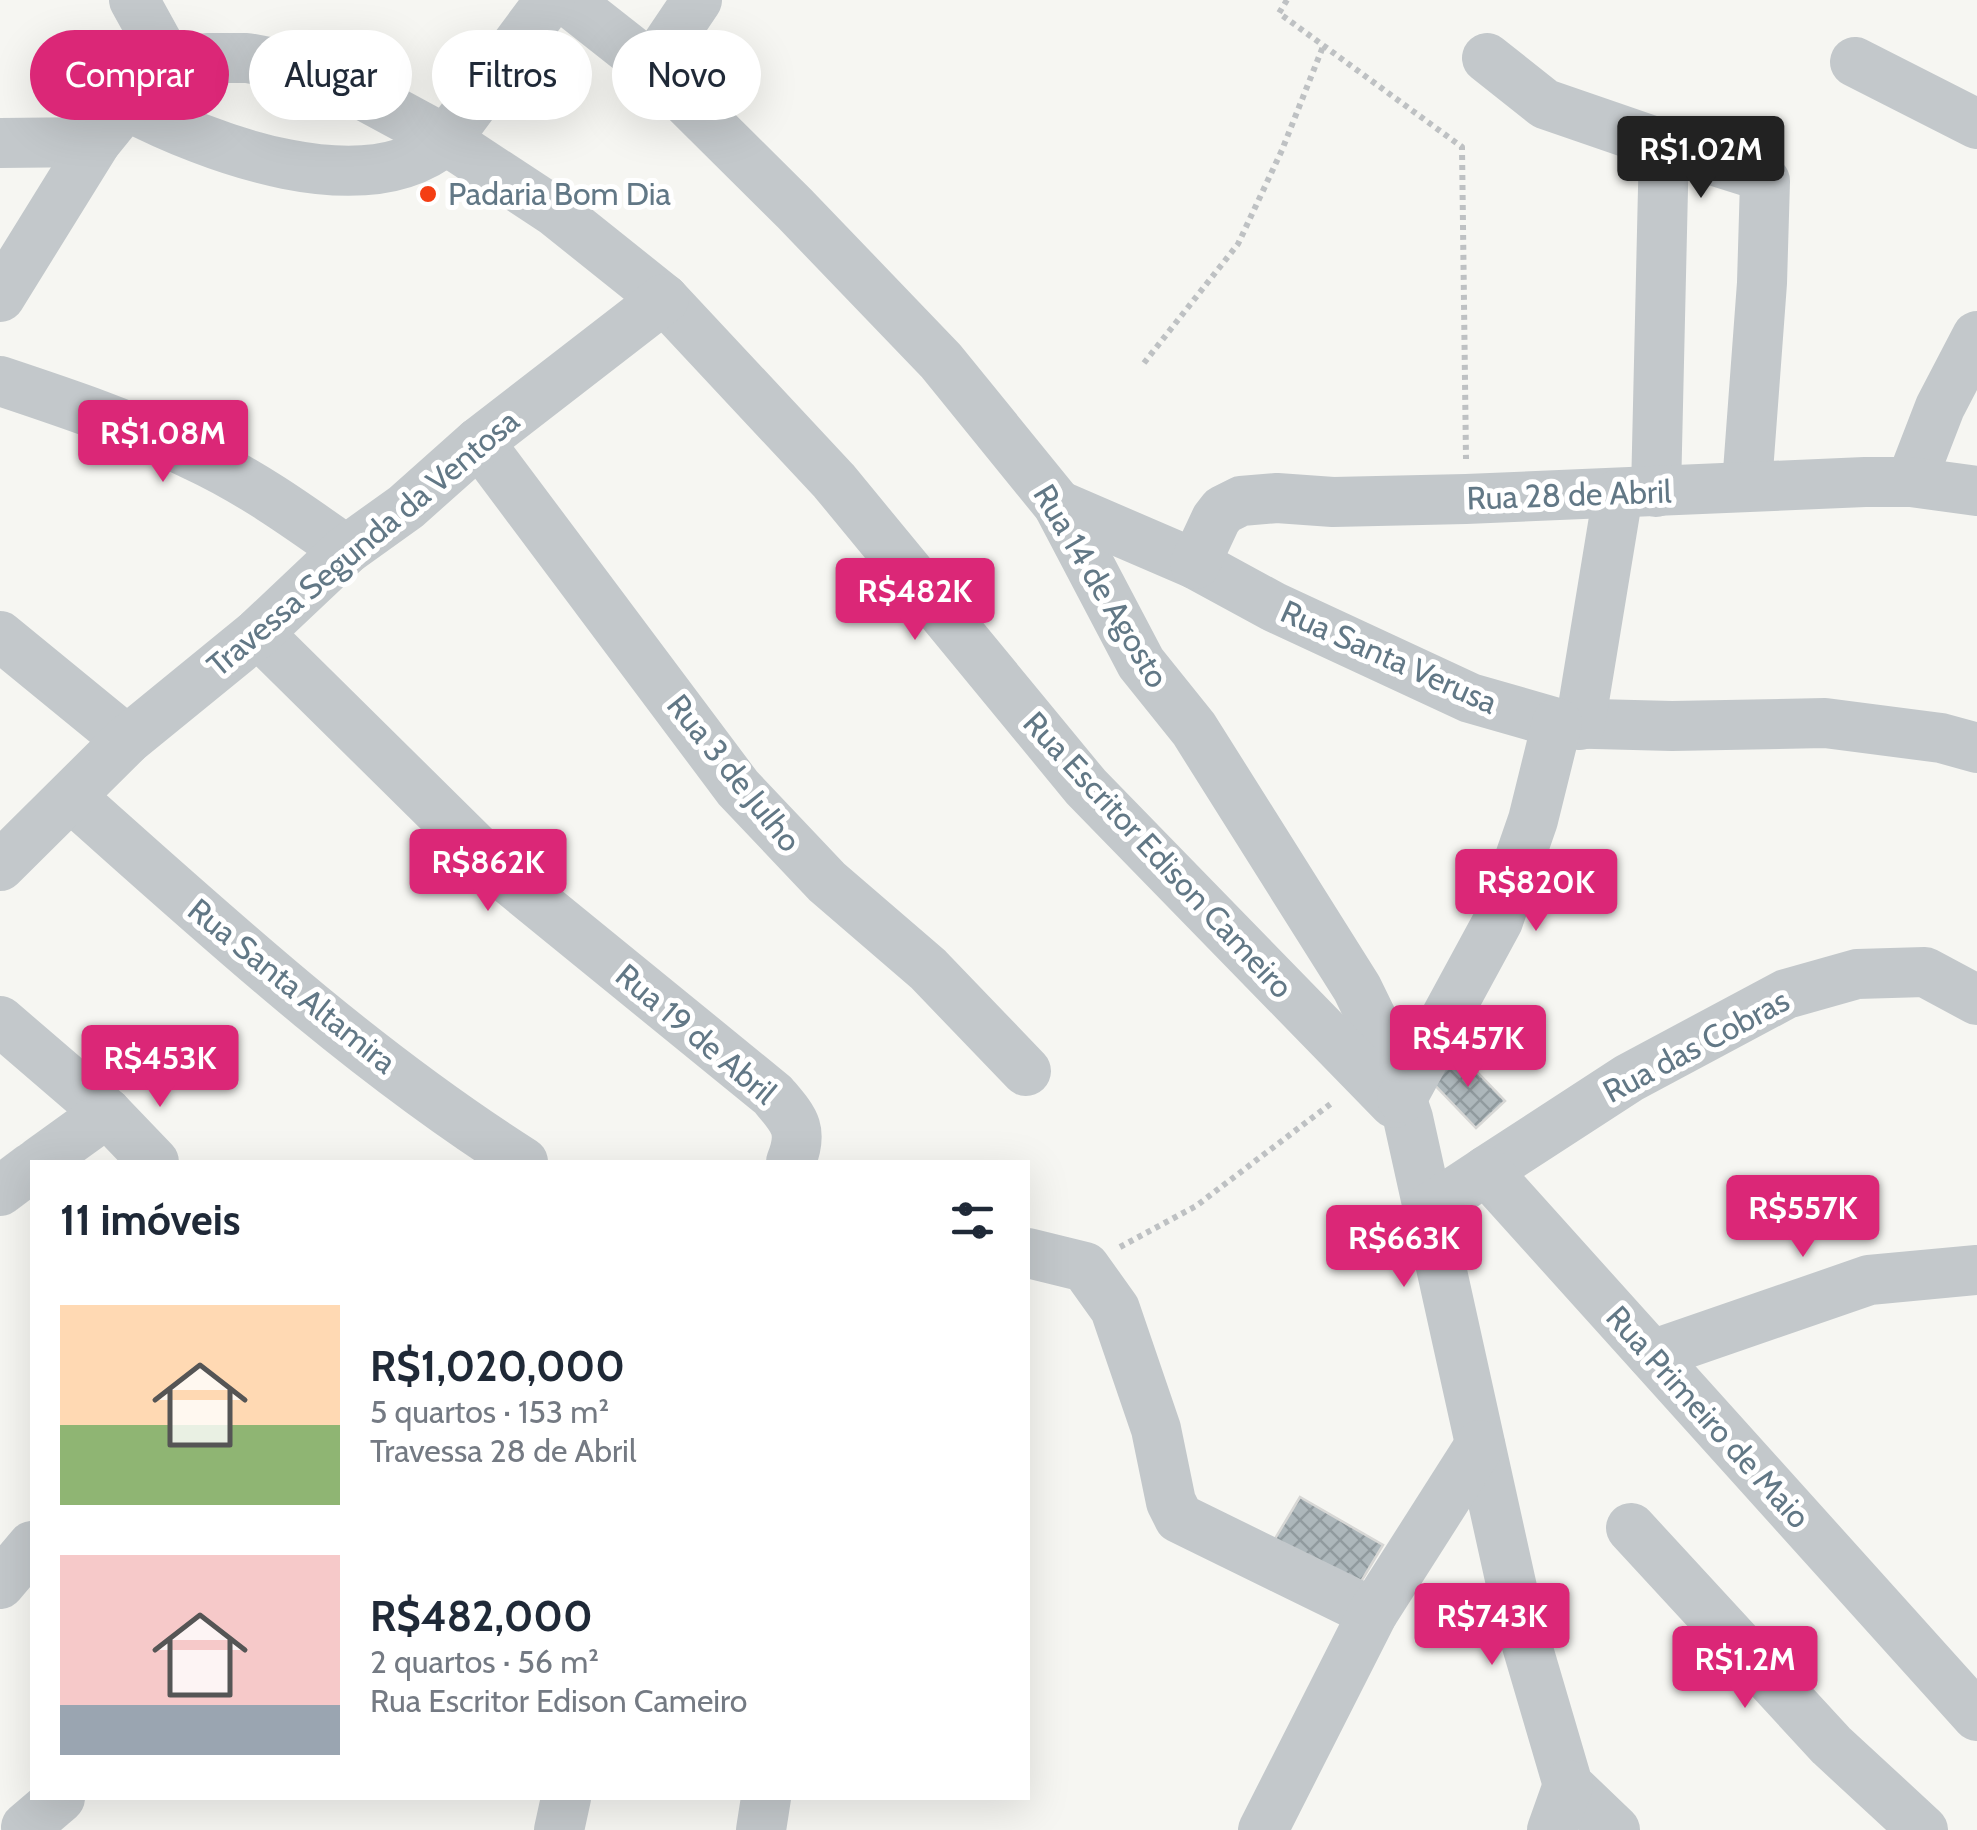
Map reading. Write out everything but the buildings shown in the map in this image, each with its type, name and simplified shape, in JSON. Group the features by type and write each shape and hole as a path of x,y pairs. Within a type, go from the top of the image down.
{"street":[{"path":"134,0 151,30"},
{"path":"0,143 110,124 173,130 232,151 300,166 352,170 396,167 426,157 446,140 550,0"},
{"name":"Rua 14 de Agosto","path":"567,0 612,35"},
{"path":"676,30 696,0"},
{"name":"Rua Escritor Edison Cameiro","path":"229,58 285,65 338,81 446,140 554,211 664,300 834,481 1086,787 1228,935 1393,1097"},
{"path":"1487,58 1544,104 1759,176 1766,187 1747,485"},
{"path":"1855,62 1977,124"},
{"name":"Rua Escritor Edison Cameiro","path":"0,296 114,120"},
{"name":"Rua 14 de Agosto","path":"705,120 941,361 1058,505 1141,662 1194,729 1357,988 1380,1033 1393,1097"},
{"path":"1616,1830 1560,1808 1427,1210 1393,1097 1498,921 1568,724 1637,493 1664,146"},
{"name":"Travessa Segunda da Ventosa","path":"0,866 127,740 258,633 346,550 406,507 479,442 664,300"},
{"path":"1910,482 1940,406 1977,336"},
{"path":"0,381 87,410 196,456 279,503 346,550"},
{"name":"Rua 3 de Julho","path":"479,442 738,788 827,882 928,969 1026,1072"},
{"name":"Rua 28 de Abril","path":"1194,564 1216,518 1241,501 1466,499 1747,485 1910,482 1977,491"},
{"name":"Rua Santa Verusa","path":"1058,505 1194,564 1274,607 1470,698 1568,724 1824,723 1941,738 1977,748"},
{"name":"Rua 19 de Abril","path":"258,633 502,874 773,1095 797,1128 797,1145 791,1160"},
{"path":"0,636 127,740"},
{"name":"Rua Santa Altamira","path":"71,796 346,1036 520,1160"},
{"name":"Rua das Cobras","path":"1486,1171 1629,1078 1786,994 1856,974 1925,972 1977,1000"},
{"path":"0,1021 107,1113 152,1160"},
{"path":"42,1160 107,1113"},
{"path":"0,1191 30,1168"},
{"path":"1427,1210 1486,1171"},
{"name":"Rua Primeiro de Maio","path":"1486,1171 1971,1699"},
{"path":"1030,1253 1085,1267 1116,1309 1156,1429 1166,1484 1179,1518 1373,1613"},
{"path":"1652,1355 1869,1280 1977,1270"},
{"path":"1263,1830 1373,1613 1480,1444"},
{"path":"1630,1528 1831,1745 1923,1830"},
{"path":"560,1830 566,1800"},
{"path":"761,1830 766,1800"}],"path":[{"path":"1287,0 1279,13 1462,147 1466,499"},
{"path":"1144,363 1238,244 1282,150 1324,44"},
{"path":"1085,1267 1393,1097"}],"place":[{"name":"Padaria Bom Dia","path":"428,194"}]}
